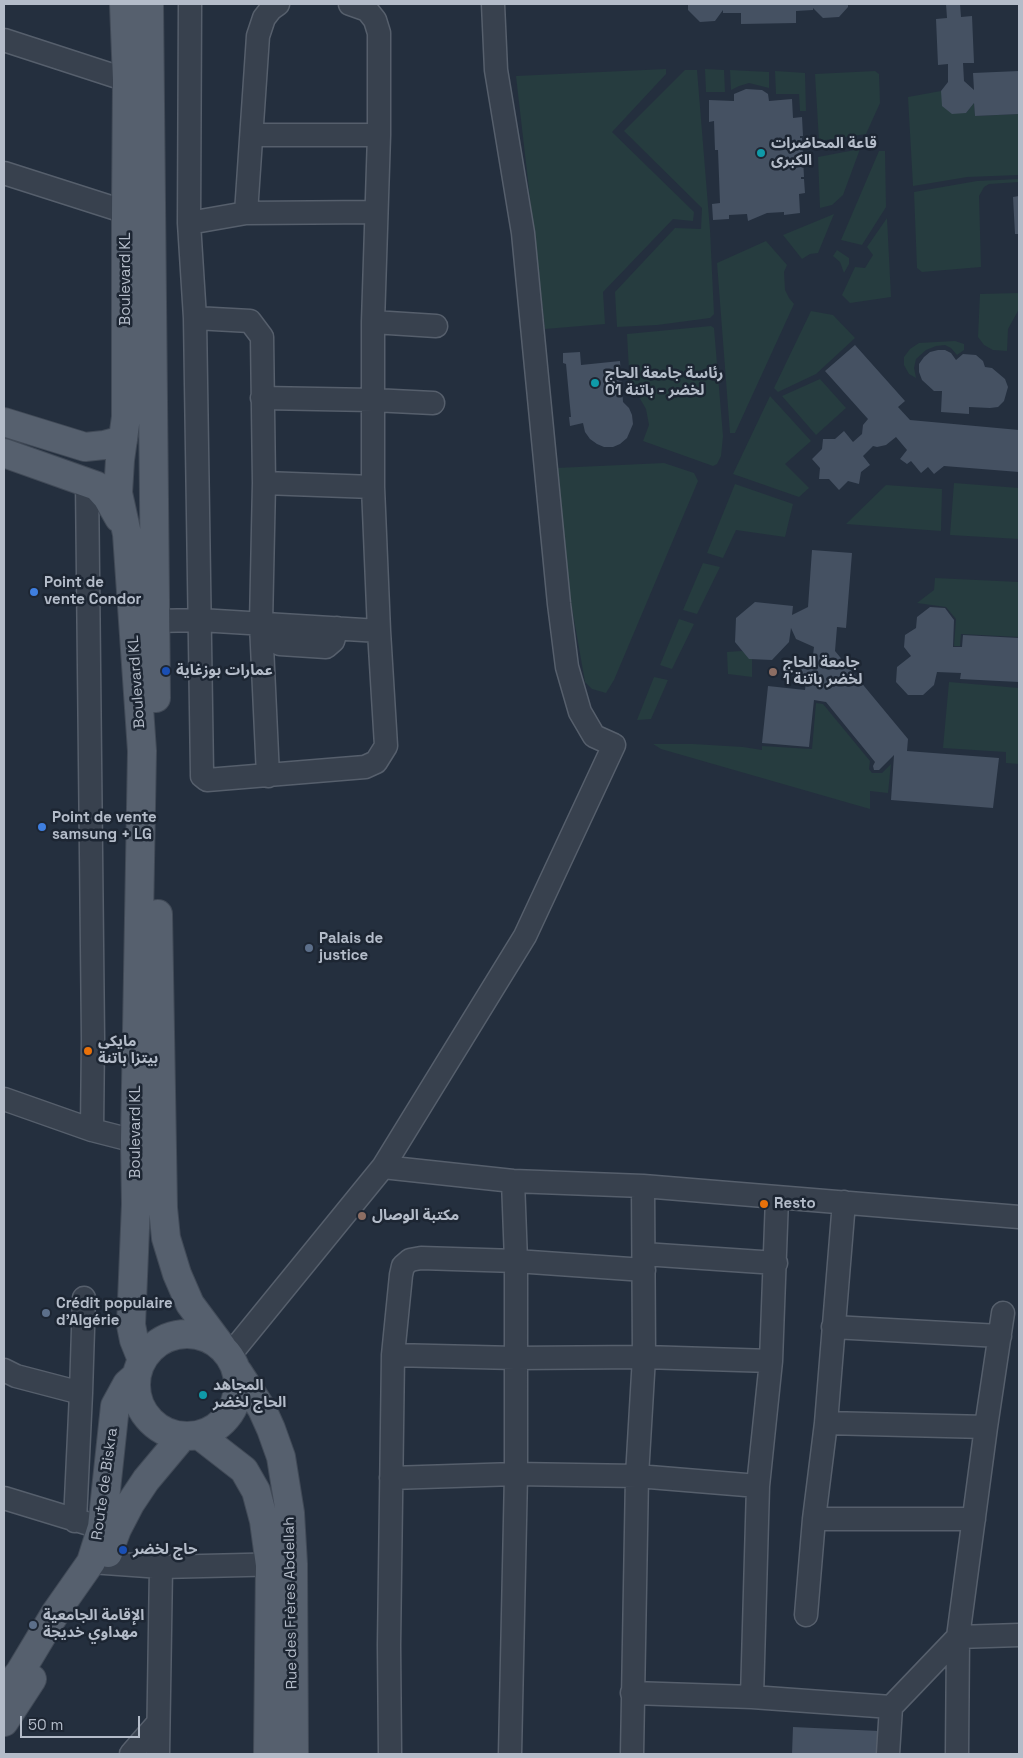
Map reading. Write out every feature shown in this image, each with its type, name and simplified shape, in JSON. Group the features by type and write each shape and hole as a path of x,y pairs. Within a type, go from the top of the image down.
{"main road":[{"name":"Boulevard KL","path":"124,4 127,80 126,417 122,450 101,487 127,534 142,751 148,1143 164,1218 166,1238 177,1274 190,1304 230,1359"},
{"name":"Boulevard KL","path":"139,1368 131,1325 136,1204 148,1143 155,621 149,4"},
{"path":"4,422 85,447 104,445 122,450 153,472"},
{"path":"4,453 154,504"},
{"path":"179,1335 194,1335 209,1339 230,1359 238,1390 234,1405 226,1419 214,1429 191,1436 166,1432 152,1423 142,1410 136,1393 139,1368 152,1348 164,1340 179,1335"},
{"name":"Rue des Frères Abdellah","path":"230,1359 262,1409 271,1430 281,1457 290,1513 281,1564 268,1754"},
{"name":"Route de Biskra","path":"4,1722 88,1596 98,1562 115,1406 127,1384 139,1368"},
{"name":"Rue des Frères Abdellah","path":"191,1436 244,1470 256,1491 264,1521 281,1564 294,1754"},
{"name":"Route de Biskra","path":"4,1692 20,1672 56,1612 98,1562 130,1504 146,1480 191,1436"}],"street":[{"path":"246,213 258,36 264,18 278,4"},
{"path":"190,5 189,223 195,318 202,776 206,780 365,767 376,762 386,746 373,487 373,322 379,135 379,33 375,20 367,10 350,4"},
{"path":"230,1359 383,1167 525,936 614,745 594,736 580,712 568,667 558,604 523,234 496,70 493,4"},
{"path":"4,40 127,80"},
{"path":"252,135 379,135"},
{"path":"4,173 126,212"},
{"path":"189,223 246,213 376,212"},
{"path":"195,318 250,321 262,337 268,776"},
{"path":"373,322 436,326"},
{"path":"262,398 433,403"},
{"path":"264,483 373,487"},
{"path":"92,1130 101,487"},
{"path":"155,621 200,620 267,624"},
{"path":"267,624 275,642 280,644 326,647 333,641 337,628 379,631"},
{"path":"4,1099 92,1130 148,1143"},
{"path":"383,1167 513,1181 643,1186 1019,1217"},
{"path":"510,1754 516,1474 516,1261 513,1181"},
{"path":"632,1754 637,1476 644,1357 643,1186"},
{"path":"752,1697 758,1486 771,1361 778,1198"},
{"path":"806,1615 814,1519 826,1423 844,1202"},
{"path":"390,1754 389,1645 393,1355 400,1275 403,1266 410,1260 421,1258 516,1261 776,1263"},
{"path":"75,1521 82,1393 84,1298"},
{"path":"957,1754 958,1637 986,1427 1004,1313"},
{"path":"833,1327 1000,1336"},
{"path":"393,1355 515,1358 644,1357 771,1361"},
{"path":"4,1370 16,1376 82,1393"},
{"path":"826,1423 986,1427"},
{"path":"391,1478 516,1474 637,1476 758,1486"},
{"path":"4,1498 75,1521 102,1527"},
{"path":"814,1519 974,1519"},
{"path":"98,1562 161,1567 281,1564"},
{"path":"158,1754 161,1567"},
{"path":"888,1754 891,1707 958,1637 1019,1635"},
{"path":"632,1693 752,1697 891,1707"},
{"path":"131,1754 158,1723"}],"green space":[{"path":"666,69 666,74 612,132 694,212 693,221 673,219 603,292 605,324 545,329 516,76"},
{"path":"705,69 724,70 725,92 706,92"},
{"path":"685,70 697,70 710,230 714,314 710,318 657,325 617,327 615,292 675,228 701,229 702,208 624,131"},
{"path":"730,70 769,72 769,88 749,83 731,90"},
{"path":"775,71 805,73 806,111 800,111 799,94 776,94"},
{"path":"875,71 879,74 880,103 866,134 819,141 815,74"},
{"path":"941,91 966,113 974,103 975,116 1019,114 1019,175 967,177 913,186 908,97"},
{"path":"860,149 843,195 832,205 820,208 818,157"},
{"path":"879,151 885,151 886,207 862,245 841,240"},
{"path":"1019,179 1019,182 989,184 984,187 979,196 981,267 922,272 917,268 914,192 977,181"},
{"path":"834,214 818,253 810,254 802,259 783,235"},
{"path":"887,218 891,297 850,303 842,295 855,267 865,268 873,255 867,247"},
{"path":"766,241 787,265 784,272 785,290 794,304 735,433 730,433 717,263"},
{"path":"837,250 849,258 849,264 844,273 840,262 833,256"},
{"path":"1019,293 1019,309 1008,329 1007,351 993,350 984,345 978,337 980,294"},
{"path":"811,311 833,315 855,338 816,374 778,392 774,388"},
{"path":"711,326 714,328 723,436 721,456 717,464 713,466 643,441 649,425 646,409 639,397 630,388 627,334"},
{"path":"955,341 964,344 964,350 957,355 951,348 945,345 926,350 916,359 914,368 916,378 909,374 904,365 904,357 910,349 919,343"},
{"path":"820,379 846,408 816,435 782,396"},
{"path":"770,396 811,441 785,464 809,488 799,497 733,474"},
{"path":"664,463 694,473 698,481 614,680 606,693 592,689 585,682 565,568 556,468"},
{"path":"954,483 1019,488 1019,539 950,535"},
{"path":"735,484 793,504 785,537 736,530 723,558 707,553"},
{"path":"886,485 942,489 941,531 846,524"},
{"path":"703,563 720,567 697,614 683,610"},
{"path":"935,578 1019,582 1019,637 961,634 960,646 954,646 956,619 946,607 917,603 934,590"},
{"path":"679,619 694,624 672,669 660,665"},
{"path":"742,651 752,659 752,677 728,674 727,652"},
{"path":"654,677 668,680 651,719 637,720"},
{"path":"949,682 1019,688 1019,764 1006,763 1006,752 943,748"},
{"path":"816,703 823,704 870,761 869,769 872,773 882,773 891,764 888,793 870,791 870,809 661,749 653,744 693,744 762,750 762,746 812,749"}],"building":[{"path":"688,4 848,4 848,7 839,17 823,18 813,8 813,10 796,11 796,23 741,24 741,13 723,13 723,10 715,21 700,22 688,10"},
{"path":"946,4 960,4 961,17 972,16 974,63 963,63 964,81 974,90 973,73 1019,71 1019,114 975,116 974,103 966,113 952,114 942,106 941,91 948,82 948,64 938,65 936,19 947,18"},
{"name":"قاعة المحاضرات الكبرى","path":"746,89 762,90 768,94 769,101 792,99 793,118 802,117 803,136 800,136 800,138 802,138 803,156 801,156 803,158 804,177 801,177 801,179 804,179 805,193 799,194 800,213 784,215 784,212 767,213 748,221 747,214 729,215 729,219 713,220 712,204 720,203 718,150 715,150 714,121 709,122 709,100 734,101 734,94"},
{"path":"1019,196 1019,234 1015,234 1013,197"},
{"path":"855,345 905,401 898,407 910,420 1019,430 1019,472 944,466 934,474 928,467 921,473 911,461 907,464 900,459 907,450 896,437 886,445 873,446 863,456 870,465 861,472 859,484 848,481 839,490 829,479 819,479 820,468 812,459 822,449 823,439 835,439 844,431 853,442 862,434 863,425 868,419 825,371"},
{"path":"945,350 951,353 956,360 963,354 976,355 983,361 985,367 992,368 1005,379 1008,387 1004,401 998,407 969,407 969,414 941,412 942,391 934,391 922,380 919,372 919,364 924,357 930,352"},
{"name":"رئاسة جامعة الحاج لخضر - باتنة 01","path":"580,352 581,365 620,361 623,402 629,408 633,424 627,438 613,447 604,447 590,439 585,432 583,423 570,426 569,417 571,417 566,364 563,363 563,353"},
{"path":"812,550 852,553 846,628 837,627 835,651 908,739 907,751 999,758 993,808 891,800 894,755 879,770 874,770 875,762 826,702 814,700 809,747 762,743 768,686 805,690 807,675 802,674 801,665 812,663 814,647 796,639 791,628 789,642 772,660 749,659 735,642 736,618 755,602 793,606 792,615 808,607"},
{"path":"930,607 945,608 954,620 953,647 962,647 963,635 1019,638 1019,682 960,679 961,673 937,672 934,685 923,695 908,695 896,682 897,667 911,656 904,647 905,635 916,628 917,617"},
{"path":"793,1727 879,1731 878,1754 792,1754"}],"place":[{"name":"قاعة المحاضرات الكبرى","path":"761,153"},
{"name":"رئاسة جامعة الحاج لخضر - باتنة 01","path":"595,383"},
{"name":"Point de vente Condor","path":"34,592"},
{"name":"عمارات بوزغاية","path":"166,671"},
{"name":"جامعة الحاج لخضر باتنة 1","path":"773,672"},
{"name":"Point de vente samsung + LG","path":"42,827"},
{"name":"Palais de justice","path":"309,948"},
{"name":"مايكي بيتزا باتنة","path":"88,1051"},
{"name":"Resto","path":"764,1204"},
{"name":"مكتبة الوصال","path":"362,1216"},
{"name":"Crédit populaire d'Algérie","path":"46,1313"},
{"name":"المجاهد الحاج لخضر","path":"203,1395"},
{"name":"حاج لخضر","path":"123,1550"},
{"name":"الإقامة الجامعية مهداوي خديجة","path":"33,1625"}]}
